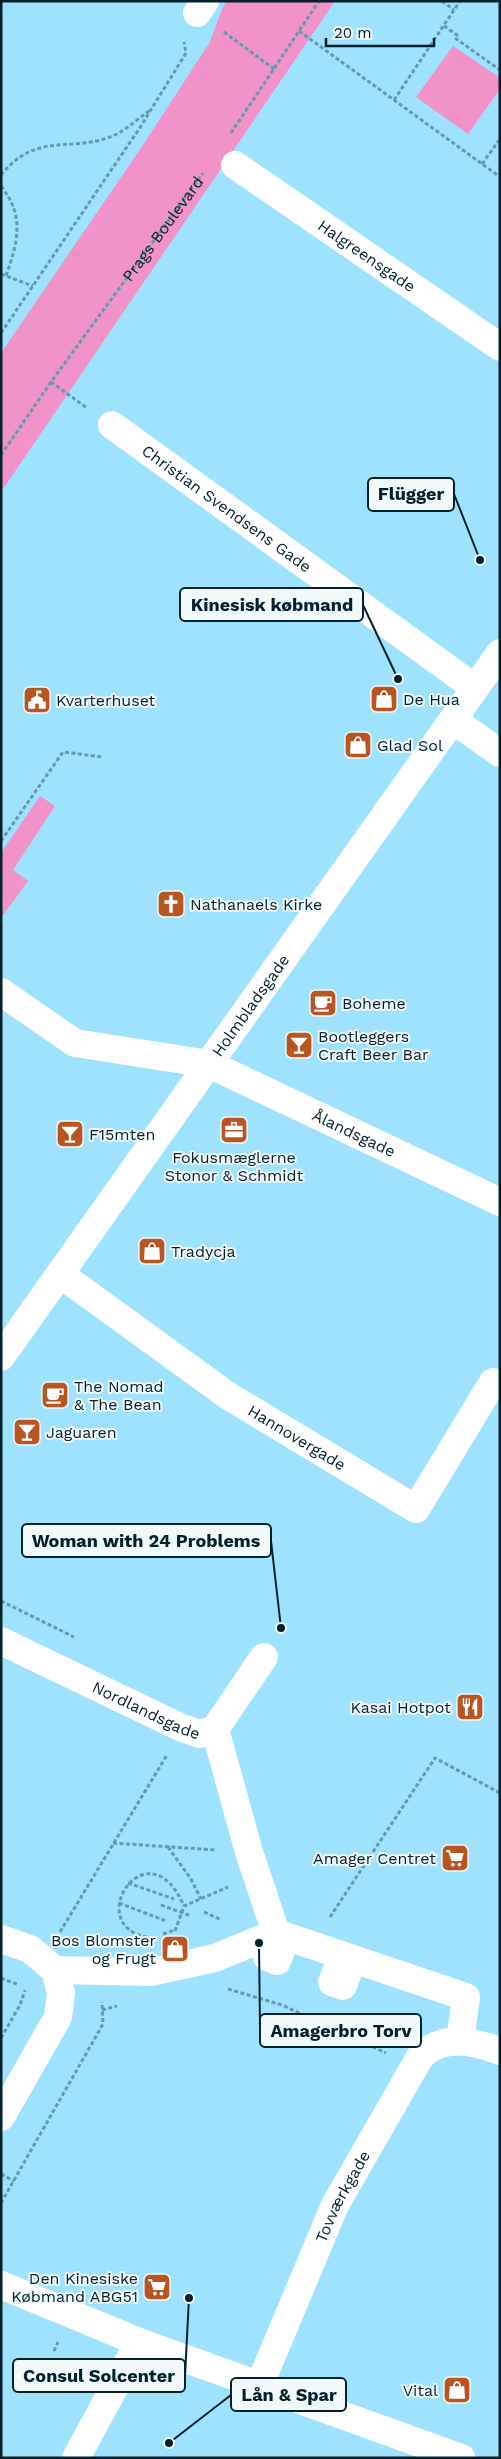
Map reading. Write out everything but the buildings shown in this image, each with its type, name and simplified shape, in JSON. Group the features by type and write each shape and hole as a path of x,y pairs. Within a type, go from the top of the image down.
{"street":[{"name":"Halgreensgade","path":"235,165 500,348"},
{"name":"Christian Svendsens Gade","path":"112,425 475,688"},
{"name":"Holmbladsgade","path":"6,1342 60,1274 500,654"},
{"path":"453,720 500,753"},
{"name":"Ålandsgade","path":"1,992 75,1043 209,1064 500,1202"},
{"name":"Hannovergade","path":"60,1274 227,1395 416,1509 493,1382"},
{"name":"Nordlandsgade","path":"1,1641 182,1728 200,1734 214,1729 264,1657"},
{"path":"214,1729 275,1935"},
{"path":"1,1939 30,1949 56,1970 151,1972 219,1956 275,1935 312,1944 466,1997 460,2041 478,2043 500,2051"},
{"path":"1,2117 58,2017 61,1993 56,1970"},
{"name":"Tovværkgade","path":"260,2384 335,2205 420,2057 432,2048 446,2042 460,2041"},
{"path":"1,2286 139,2342 260,2384 417,2450 461,2458"},
{"path":"76,2458 139,2342"}],"path":[{"path":"227,138 319,1"},
{"path":"442,1 454,10"},
{"path":"394,100 460,1"},
{"path":"1,333 151,109 186,53 181,30 201,7 274,69"},
{"path":"444,26 457,36 455,38 500,70"},
{"path":"299,31 500,177"},
{"path":"1,175 27,152 51,145 83,143 117,134 151,109"},
{"path":"482,164 500,139"},
{"name":"Prags Boulevard","path":"1,455 51,382 206,169"},
{"path":"1,186 14,205 18,217 15,252 6,276"},
{"path":"1,274 33,286"},
{"path":"51,382 112,425"},
{"path":"1,841 63,752 103,756"},
{"path":"58,1937 167,1754"},
{"path":"312,1944 435,1758 500,1793"},
{"path":"113,1843 168,1847 253,1864"},
{"path":"168,1847 191,1879 201,1899"},
{"path":"187,1964 175,1930 184,1906 201,1899 253,1864"},
{"path":"142,1936 124,1923 118,1910 128,1883 137,1876 149,1874 163,1876 174,1885 184,1906"},
{"path":"128,1883 174,1899"},
{"path":"119,1903 166,1921"},
{"path":"160,1905 191,1916"},
{"path":"161,1935 175,1930"},
{"path":"1,2038 20,2005 26,1987"},
{"path":"219,1987 282,2005 387,2053"},
{"path":"102,2010 120,2005"},
{"path":"1,2174 14,2181"}],"shaded area":[{"path":"227,1 335,1 1,492 1,353 141,148 210,42 222,9"},
{"path":"453,46 500,78 500,89 468,134 416,97"},
{"path":"40,796 55,806 13,870 28,881 1,918 1,853"}],"place":[{"name":"Flügger","path":"480,560"},
{"name":"Kinesisk købmand","path":"398,679"},
{"name":"De Hua","path":"384,699"},
{"name":"Kvarterhuset","path":"37,700"},
{"name":"Glad Sol","path":"358,745"},
{"name":"Nathanaels Kirke","path":"171,904"},
{"name":"Boheme","path":"323,1003"},
{"name":"Bootleggers Craft Beer Bar","path":"299,1045"},
{"name":"Fokusmæglerne Stonor & Schmidt","path":"234,1130"},
{"name":"F15mten","path":"70,1134"},
{"name":"Tradycja","path":"152,1251"},
{"name":"The Nomad & The Bean","path":"55,1395"},
{"name":"Jaguaren","path":"27,1432"},
{"name":"Woman with 24 Problems","path":"281,1628"},
{"name":"Kasai Hotpot","path":"470,1707"},
{"name":"Amager Centret","path":"455,1858"},
{"name":"Amagerbro Torv","path":"259,1943"},
{"name":"Bos Blomster og Frugt","path":"175,1949"},
{"name":"Den Kinesiske Købmand ABG51","path":"157,2287"},
{"name":"Consul Solcenter","path":"189,2298"},
{"name":"Vital","path":"457,2390"},
{"name":"Lån & Spar","path":"169,2443"}]}
